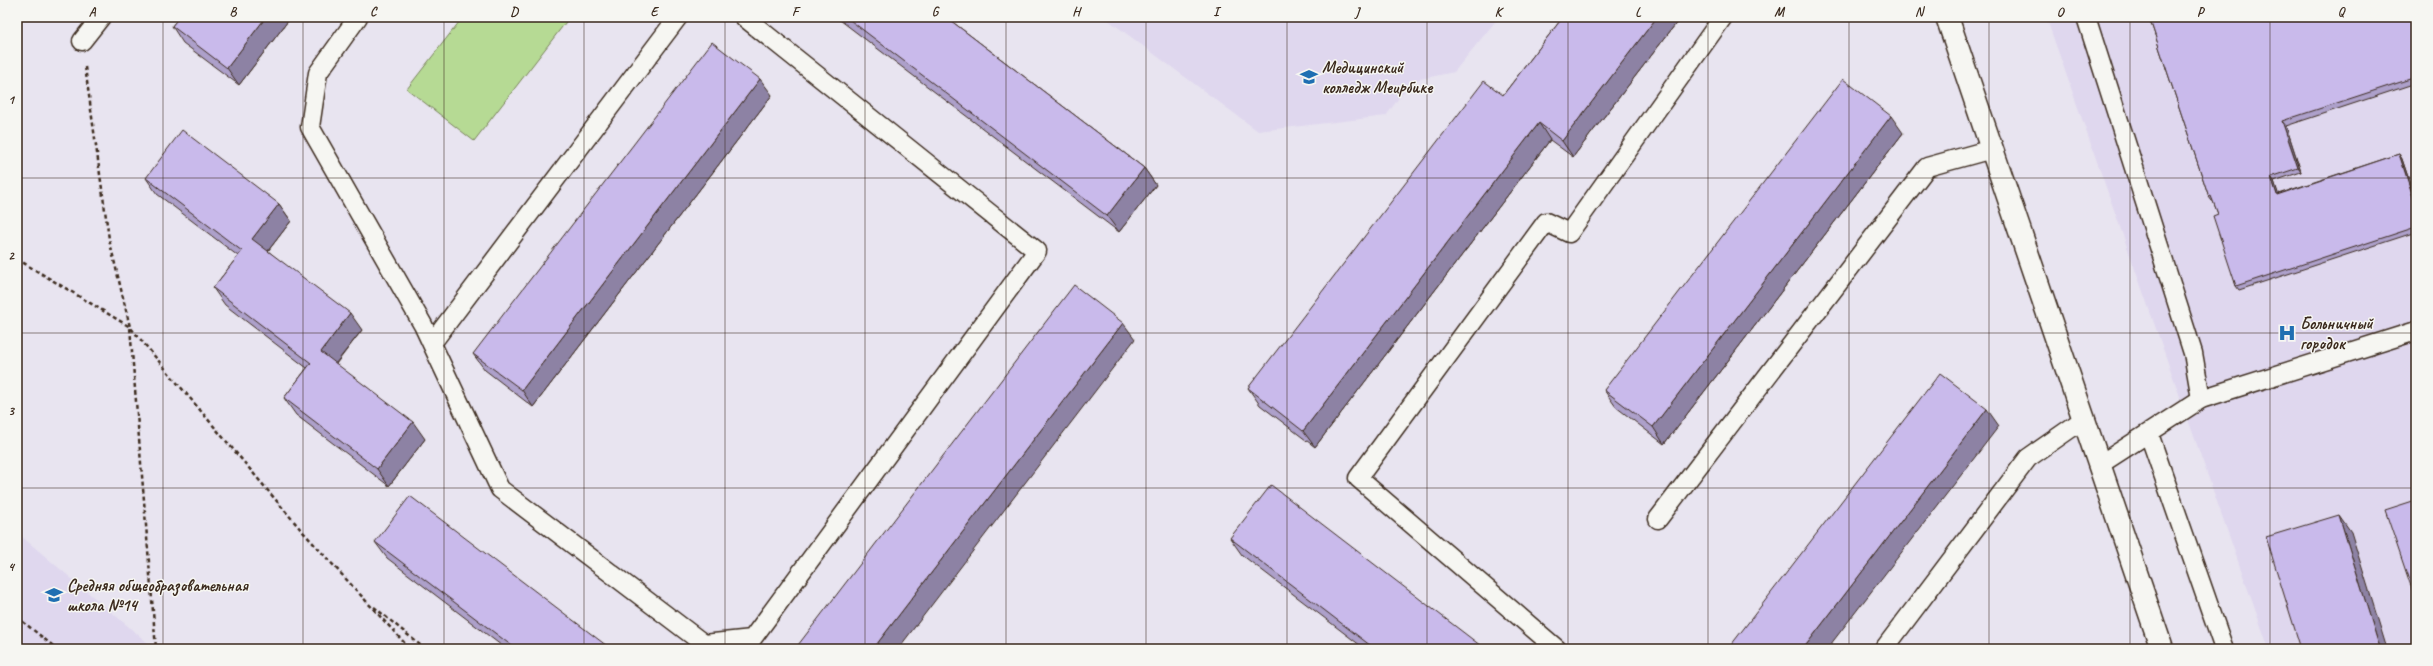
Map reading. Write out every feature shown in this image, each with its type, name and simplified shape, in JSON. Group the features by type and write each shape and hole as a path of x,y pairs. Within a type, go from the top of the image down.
{"street":[{"path":"1947,17 2162,649"}],"lane":[{"path":"82,41 101,17"},
{"path":"358,17 318,73 310,127 432,342 500,489 704,644 752,639 1037,251 744,17"},
{"path":"432,342 678,17"},
{"path":"1557,649 1358,478 1546,222 1569,233 1722,17"},
{"path":"2086,17 2193,353 2201,400"},
{"path":"1658,519 1927,167 1992,149"},
{"path":"2099,465 2201,400 2416,331"},
{"path":"1884,649 2028,458 2084,420"},
{"path":"2149,434 2224,649"}],"path":[{"path":"82,41 108,239 130,327 156,649"},
{"path":"17,259 130,327 302,531 410,649"},
{"path":"367,601 425,649"},
{"path":"17,617 57,649"}],"shaded area":[{"name":"Медицинский колледж Меирбике","path":"1104,17 1499,17 1454,72 1411,81 1386,116 1258,131"},
{"name":"Больничный городок","path":"2046,17 2416,17 2416,649 2269,649"},
{"name":"Cредняя общеобразовательная школа №14","path":"21,536 155,649 17,649 17,541"}],"green space":[{"path":"463,17 569,18 474,141 407,89"}],"building":[{"path":"179,17 266,17 227,68 172,26"},
{"path":"846,17 946,17 1144,168 1107,216"},
{"path":"1563,17 1657,17 1562,141 1539,123 1303,431 1248,388 1484,81 1503,95"},
{"path":"2149,17 2248,17 2249,20 2259,17 2416,17 2416,77 2282,121 2298,168 2271,177 2277,195 2399,154 2416,206 2416,227 2236,286 2213,216 2218,214 2211,196 2209,197"},
{"path":"712,42 760,79 522,390 473,354"},
{"path":"1843,79 1891,116 1653,427 1604,390"},
{"path":"182,130 279,204 252,239 350,313 321,352 413,422 377,469 284,398 311,363 213,288 242,251 146,178"},
{"path":"1074,285 1123,323 873,649 795,649"},
{"path":"1940,373 1987,409 1803,649 1728,649"},
{"path":"1271,485 1485,649 1375,649 1230,538"},
{"path":"410,496 611,649 516,649 375,542"},
{"path":"2416,500 2416,601 2385,510"},
{"path":"2339,515 2380,649 2301,649 2266,537"}],"place":[{"name":"Медицинский колледж Меирбике","path":"1309,77"},
{"name":"Больничный городок","path":"2287,333"},
{"name":"Cредняя общеобразовательная школа №14","path":"54,595"}]}
